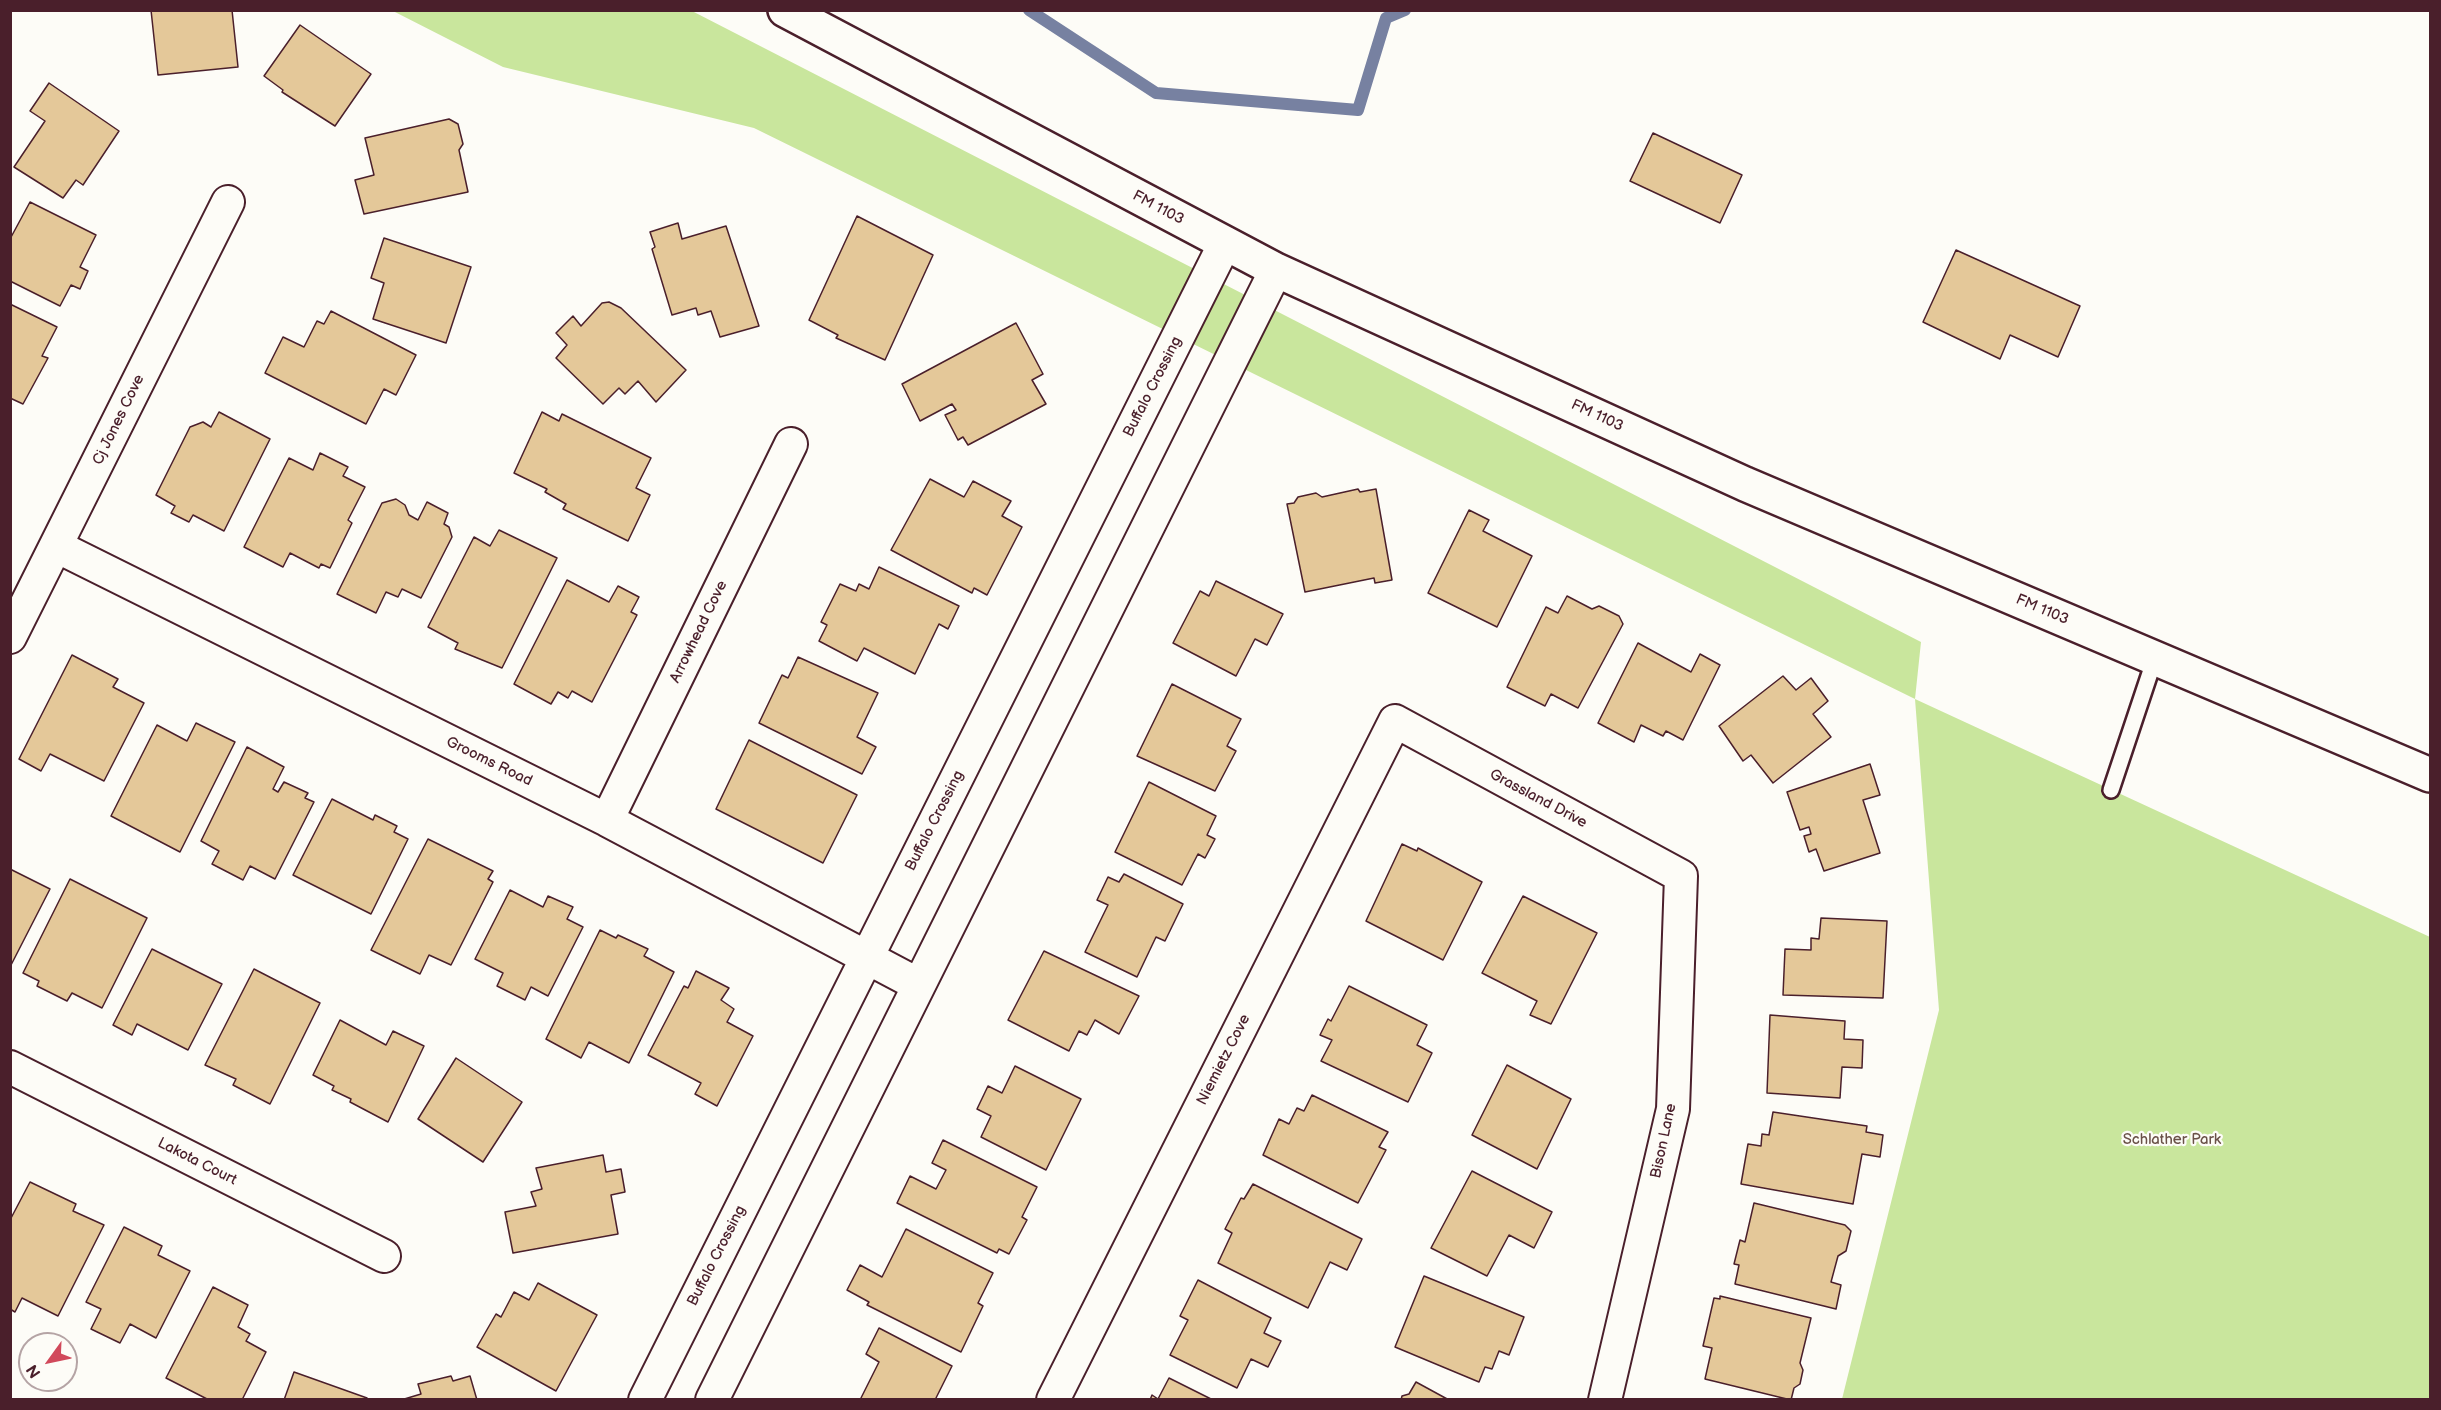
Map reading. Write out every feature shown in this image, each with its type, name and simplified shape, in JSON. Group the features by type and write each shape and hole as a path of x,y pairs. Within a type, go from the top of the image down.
{"main road":[{"name":"FM 1103","path":"785,10 1276,270 1745,484 2430,774"}],"street":[{"name":"Cj Jones Cove","path":"10,637 228,202"},
{"name":"Buffalo Crossing","path":"645,1400 1226,243"},
{"path":"712,1400 1276,270"},
{"name":"Arrowhead Cove","path":"607,820 791,444"},
{"name":"Grooms Road","path":"56,546 607,820 919,985"},
{"name":"Grassland Drive","path":"1395,721 1681,876"},
{"name":"Niemietz Cove","path":"1053,1400 1395,721"},
{"name":"Bison Lane","path":"1605,1400 1673,1109 1681,876"},
{"name":"Lakota Court","path":"10,1067 384,1256"}],"lane":[{"path":"2111,790 2155,658"}],"green space":[{"path":"393,11 692,11 1921,642 1915,699 754,128 503,67"},
{"name":"Schlather Park","path":"1915,699 2430,937 2430,1399 1842,1399 1939,1010"}],"building":[{"path":"151,10 232,10 238,67 158,75"},
{"path":"300,25 371,74 335,126 282,92 283,90 264,76"},
{"path":"49,83 119,131 83,185 76,180 63,198 14,167 45,121 30,111"},
{"path":"449,119 458,124 463,144 459,150 468,192 364,214 355,180 374,175 365,138"},
{"path":"1653,133 1742,175 1720,223 1630,181"},
{"path":"30,202 96,235 80,267 88,271 80,289 71,285 60,306 10,281 10,239"},
{"path":"857,216 933,255 885,360 836,338 838,335 809,320"},
{"path":"678,223 682,239 726,226 759,326 720,337 711,311 698,315 696,308 672,315 652,249 655,247 650,232"},
{"path":"384,238 471,267 446,343 373,319 384,283 371,278"},
{"path":"1956,250 2080,306 2058,357 2010,335 2000,359 1923,322"},
{"path":"609,302 621,308 686,370 656,402 638,381 625,394 619,388 603,404 556,358 567,345 556,333 573,316 581,326 602,303"},
{"path":"10,304 57,327 42,356 48,358 23,404 10,398"},
{"path":"331,311 416,355 396,395 384,389 366,424 265,373 283,337 304,347 317,321 324,324"},
{"path":"1016,323 1043,374 1032,380 1046,404 968,445 963,437 958,440 945,415 956,410 952,404 920,421 902,384"},
{"path":"219,412 270,439 224,531 193,515 189,522 171,513 175,506 156,495 190,427 203,422 211,427"},
{"path":"542,412 559,421 562,414 651,458 636,488 650,495 628,541 563,509 566,504 545,492 547,489 514,473"},
{"path":"320,453 348,467 343,476 365,487 348,520 352,523 330,568 321,564 319,568 290,553 283,567 244,547 289,458 313,470"},
{"path":"930,479 964,497 973,481 1011,501 1002,516 1022,527 987,595 974,588 972,593 891,550"},
{"path":"1358,489 1360,492 1376,489 1392,580 1375,583 1374,578 1305,592 1287,504 1294,503 1298,497 1316,493 1322,497"},
{"path":"396,499 405,505 409,515 418,520 427,502 448,513 444,524 449,527 452,537 421,598 402,589 398,597 386,592 376,613 337,594 382,503"},
{"path":"1469,510 1489,520 1483,531 1532,556 1497,627 1428,593"},
{"path":"499,530 557,558 502,668 455,649 458,643 428,627 474,537 490,546"},
{"path":"879,567 959,606 948,629 939,624 915,674 864,648 857,661 819,641 827,625 821,622 840,584 856,591 859,584 869,589"},
{"path":"567,580 609,602 618,586 639,597 631,612 637,615 592,702 572,691 568,698 558,692 551,704 514,684"},
{"path":"1216,581 1283,614 1267,645 1255,639 1236,676 1173,643 1200,591 1209,596"},
{"path":"1567,596 1592,609 1599,606 1619,616 1623,624 1578,708 1551,694 1545,706 1507,687 1546,607 1558,613"},
{"path":"1638,643 1691,672 1700,654 1720,665 1683,740 1666,731 1663,736 1641,725 1634,742 1598,723"},
{"path":"72,655 118,679 113,687 144,703 104,781 50,754 41,771 19,759"},
{"path":"798,657 878,693 857,737 876,747 862,774 759,723 782,675 788,678"},
{"path":"1783,676 1796,690 1811,678 1828,701 1813,714 1831,737 1773,783 1751,755 1743,761 1719,726"},
{"path":"1172,684 1241,719 1227,746 1236,751 1215,791 1137,756"},
{"path":"196,723 235,742 180,852 111,816 157,725 187,741"},
{"path":"749,740 857,795 823,863 716,809"},
{"path":"247,747 284,767 273,789 278,792 284,782 308,793 305,798 314,802 275,879 250,866 243,880 212,864 219,851 201,841"},
{"path":"1870,764 1880,795 1863,800 1880,853 1824,871 1816,849 1809,852 1804,836 1811,834 1809,827 1800,830 1787,792"},
{"path":"1149,782 1216,816 1207,835 1215,839 1205,858 1198,854 1182,885 1115,852"},
{"path":"332,799 373,820 375,815 397,826 394,832 408,839 371,914 293,875"},
{"path":"428,839 493,871 488,879 493,882 451,965 429,955 420,974 371,950"},
{"path":"1402,844 1417,851 1418,848 1482,882 1443,960 1366,921"},
{"path":"10,869 50,889 10,967"},
{"path":"1124,874 1183,904 1165,941 1156,937 1137,977 1085,952 1108,905 1097,900 1108,877 1119,882"},
{"path":"70,879 147,918 102,1008 72,993 67,1001 37,986 39,981 23,973"},
{"path":"510,890 543,907 548,896 573,907 567,919 583,927 548,996 531,987 525,1000 497,986 503,973 475,959"},
{"path":"1523,896 1597,933 1551,1024 1530,1015 1537,1001 1482,973"},
{"path":"1821,918 1887,921 1883,998 1783,995 1785,949 1811,950 1811,938 1819,939"},
{"path":"600,930 616,938 618,935 648,949 644,956 674,972 629,1063 589,1042 581,1058 546,1039"},
{"path":"152,949 222,984 188,1050 137,1024 132,1035 113,1025"},
{"path":"1044,951 1139,996 1119,1034 1095,1020 1087,1035 1079,1031 1069,1051 1008,1020"},
{"path":"254,969 320,1003 270,1104 233,1085 236,1079 205,1065"},
{"path":"696,971 729,988 721,1000 734,1009 727,1022 753,1036 717,1106 695,1094 701,1083 648,1055 684,986 688,988"},
{"path":"1349,986 1427,1025 1417,1045 1432,1053 1408,1102 1321,1061 1332,1040 1320,1035 1328,1019 1331,1021"},
{"path":"1770,1015 1845,1021 1844,1039 1863,1040 1862,1068 1842,1067 1840,1098 1767,1093"},
{"path":"340,1020 386,1045 393,1031 424,1046 388,1122 350,1102 351,1099 332,1090 334,1086 313,1075"},
{"path":"456,1058 522,1102 483,1162 418,1119"},
{"path":"1507,1065 1571,1099 1537,1169 1472,1135"},
{"path":"1015,1066 1081,1099 1046,1170 981,1137 991,1116 977,1109 988,1086 1002,1093"},
{"path":"1312,1095 1388,1132 1379,1147 1386,1150 1358,1203 1263,1155 1279,1119 1289,1124 1297,1108 1304,1111"},
{"path":"1773,1112 1867,1126 1866,1132 1883,1135 1880,1157 1862,1154 1853,1204 1741,1184 1748,1144 1761,1146 1762,1134 1769,1135"},
{"path":"943,1140 1037,1187 1022,1217 1027,1220 1009,1254 999,1249 997,1253 897,1203 910,1176 936,1189 946,1170 932,1163"},
{"path":"603,1155 606,1172 621,1169 625,1192 611,1195 618,1234 513,1253 505,1212 536,1206 531,1192 542,1189 536,1168"},
{"path":"1472,1171 1552,1212 1534,1248 1509,1235 1487,1276 1431,1248"},
{"path":"30,1182 76,1204 73,1211 104,1225 58,1316 22,1298 15,1312 10,1309 10,1220"},
{"path":"1253,1184 1362,1239 1347,1270 1330,1262 1308,1308 1218,1263 1232,1233 1225,1229 1241,1198 1244,1199"},
{"path":"1754,1203 1845,1225 1851,1231 1846,1251 1838,1256 1831,1282 1841,1285 1836,1309 1735,1284 1739,1265 1734,1264 1740,1240 1745,1242"},
{"path":"124,1227 162,1246 158,1255 190,1271 156,1338 130,1324 120,1343 91,1329 101,1309 86,1302"},
{"path":"906,1229 993,1273 978,1303 983,1306 961,1352 867,1305 869,1302 847,1290 860,1265 882,1277"},
{"path":"1424,1276 1524,1317 1509,1355 1499,1351 1492,1369 1485,1367 1479,1382 1395,1347"},
{"path":"1198,1280 1271,1318 1264,1333 1281,1341 1268,1367 1251,1359 1237,1388 1170,1355 1188,1320 1180,1316"},
{"path":"538,1283 597,1315 556,1391 477,1347 496,1314 501,1317 514,1292 529,1300"},
{"path":"213,1287 248,1305 238,1327 250,1334 246,1341 266,1352 242,1400 209,1400 166,1378"},
{"path":"1720,1296 1811,1318 1800,1363 1803,1370 1800,1384 1794,1388 1791,1400 1705,1379 1712,1348 1703,1346 1714,1298 1720,1299"},
{"path":"879,1328 952,1366 935,1400 860,1400 879,1362 866,1354"},
{"path":"294,1372 367,1398 367,1400 284,1400"},
{"path":"451,1376 453,1381 470,1376 477,1400 401,1400 421,1394 418,1384"},
{"path":"1169,1378 1213,1400 1150,1400 1152,1395 1158,1399"},
{"path":"1416,1382 1449,1400 1401,1400 1402,1396 1409,1394"}],"waterway":[{"path":"1029,10 1156,93 1358,110 1386,18 1405,10"}]}
